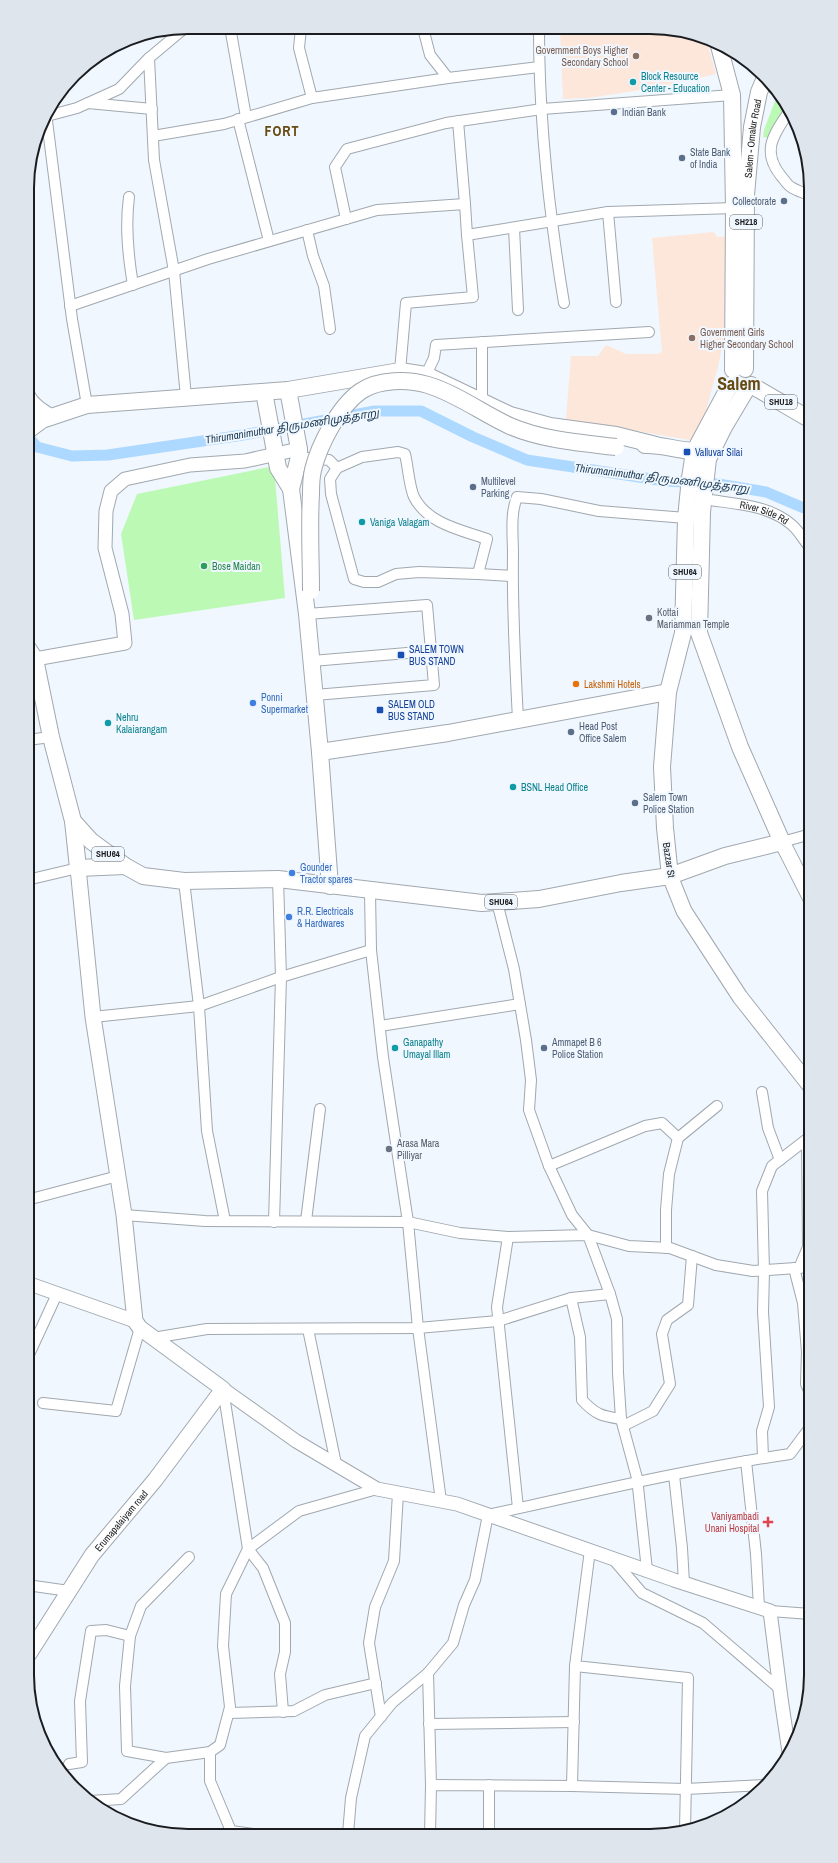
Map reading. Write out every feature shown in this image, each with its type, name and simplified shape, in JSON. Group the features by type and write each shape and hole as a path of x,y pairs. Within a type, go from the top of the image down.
{"main road":[{"name":"Salem - Omalur Road","path":"720,51 732,95 736,374"},
{"name":"Salem - Omalur Road","path":"706,453 736,374 746,195 752,127 759,92 763,83"},
{"path":"34,427 46,419 87,405 186,397 265,396 400,371 426,375 482,400 510,415 616,441"},
{"path":"311,591 310,512 312,472 319,449 331,427 345,407 361,391 381,383 401,381 429,385 510,426 561,439 616,441 656,445 706,453 749,388 752,377 736,374 735,390 749,388"},
{"name":"SHU18","path":"749,388 804,416"},
{"path":"288,392 298,449 291,489 312,661 330,886"},
{"path":"265,396 278,468 291,489"},
{"path":"34,405 46,419"},
{"name":"SHU64","path":"683,633 695,510 706,453"},
{"path":"695,510 699,633 740,747 782,842 804,886"},
{"path":"683,633 699,633"},
{"name":"Bazzar St","path":"683,633 668,692 662,767 665,828 670,876 684,911 740,997 804,1078"},
{"name":"SHU64","path":"34,666 73,821 91,841 125,866 143,876 184,881 278,880 482,903 539,899 621,883 670,876 725,856 782,842"},
{"path":"320,752 448,733 668,692"},
{"path":"73,821 93,1017 124,1215 137,1324 153,1338 224,1389"},
{"path":"78,868 125,866"},
{"name":"Erumapalaiyam road","path":"34,1646 92,1555 155,1480 224,1389"}],"street":[{"path":"54,113 77,108 119,89 149,58 178,34"},
{"path":"231,34 242,118 270,241"},
{"path":"300,34 299,48 312,98"},
{"path":"425,34 430,55 448,78"},
{"path":"539,34 539,67 551,222 564,304"},
{"path":"149,58 154,160 174,271 186,397"},
{"path":"153,136 224,124 312,98 448,78 539,67"},
{"path":"346,219 335,167 347,149 458,121 542,108 732,95"},
{"path":"88,103 152,109"},
{"path":"786,116 777,130 771,147 770,158 775,168 790,187 804,193"},
{"path":"400,371 406,303 473,297 458,121"},
{"path":"48,124 70,306 87,405"},
{"path":"129,197 126,216 128,255 133,284"},
{"path":"70,306 174,271 377,210 465,204"},
{"path":"467,235 608,212 734,208"},
{"path":"608,212 616,302"},
{"path":"514,228 518,310"},
{"path":"307,230 313,256 324,286 330,329"},
{"path":"426,375 434,358 436,345 649,332"},
{"path":"482,342 482,400"},
{"path":"34,653 125,642 122,614 105,548 106,511 111,491 125,479 190,465 245,461 275,451 298,449 329,460 337,468"},
{"path":"478,574 487,539 443,523 425,512 414,496 405,454 398,452 362,457 337,468 330,479 330,494 354,579 364,582 378,582 396,574 419,572 512,576 512,605 518,719"},
{"name":"River Side Rd","path":"512,576 513,524 517,497 541,499 599,511 695,510 756,507 769,511 792,525 804,540"},
{"path":"307,614 427,605 434,685 315,695"},
{"path":"312,661 431,651"},
{"path":"34,739 51,737"},
{"path":"782,842 804,836"},
{"path":"34,878 78,868"},
{"path":"274,1222 281,978 278,880"},
{"path":"184,881 199,1006 207,1131 225,1220"},
{"path":"370,891 371,950 380,1026 408,1222 418,1328 441,1501"},
{"path":"497,902 514,968 520,1004 531,1080 529,1110 549,1166 572,1215 588,1235 610,1294 616,1319 622,1422 638,1482 647,1570"},
{"path":"93,1017 199,1006 281,978 371,950"},
{"path":"380,1026 520,1004"},
{"path":"762,1092 768,1128 780,1160"},
{"path":"666,1248 666,1210 669,1174 678,1138 718,1106"},
{"path":"306,1221 320,1109"},
{"path":"549,1166 645,1126 662,1123 678,1138"},
{"path":"763,1458 762,1431 769,1407 763,1312 764,1270 762,1191 772,1166 804,1141"},
{"path":"34,1198 118,1176"},
{"path":"124,1215 274,1222 408,1222 460,1233 508,1237 588,1235 629,1246 666,1248 716,1265 753,1271 804,1267"},
{"path":"508,1237 496,1307 518,1508"},
{"path":"804,1254 796,1268 804,1315"},
{"path":"571,1298 580,1337 582,1400 593,1412 622,1422 653,1411 670,1384 662,1334 667,1320 688,1305 692,1256"},
{"path":"34,1286 137,1324 116,1411 43,1403"},
{"path":"34,1344 57,1294"},
{"path":"153,1338 207,1329 418,1328 498,1322 571,1298 610,1294"},
{"path":"308,1329 336,1464"},
{"path":"224,1389 296,1441 377,1489 457,1504 684,1583 764,1609 804,1613"},
{"path":"224,1389 248,1550 263,1568 285,1622 285,1652 280,1674 283,1712"},
{"path":"488,1515 638,1482 790,1454 804,1435"},
{"path":"746,1461 756,1554 764,1609 780,1689 788,1743"},
{"path":"674,1475 682,1548 684,1583"},
{"path":"189,1557 141,1606 130,1636 125,1686 128,1750 166,1758 210,1752 220,1746 230,1707 223,1646 226,1594 248,1550 299,1511 377,1489"},
{"path":"381,1717 369,1643 375,1607 394,1561 398,1493"},
{"path":"348,1829 351,1798 365,1736 392,1703 428,1673 453,1643 464,1605 475,1580 488,1515"},
{"path":"572,1786 575,1666 590,1550"},
{"path":"612,1558 642,1593 704,1623 780,1689"},
{"path":"34,1586 69,1591"},
{"path":"69,1764 82,1762 80,1701 91,1631 106,1630 130,1636"},
{"path":"575,1666 688,1678 685,1825"},
{"path":"428,1673 431,1785 430,1829"},
{"path":"229,1713 294,1711 325,1695 376,1683"},
{"path":"429,1724 574,1722"},
{"path":"210,1752 210,1781 231,1829"},
{"path":"99,1800 121,1799 166,1758"},
{"path":"431,1785 572,1786 686,1789 758,1785"},
{"path":"489,1785 489,1829"}],"shaded area":[{"name":"Government Boys Higher Secondary School","path":"560,34 660,34 690,39 708,45 716,74 660,87 589,98 563,99"},
{"name":"Government Girls Higher Secondary School","path":"714,232 717,237 730,236 725,331 718,367 700,432 690,440 566,419 571,356 598,356 606,345 626,354 657,354 662,352 652,238"}],"green space":[{"path":"776,99 784,113 769,138 763,137 764,130"},
{"name":"Bose Maidan","path":"274,466 285,598 134,620 121,534 137,494"}],"waterway":[{"name":"Thirumanimuthar திருமணிமுத்தாறு","path":"34,443 37,447 72,456 108,455 243,435 375,411 421,411 473,437 527,460 665,481 718,484 766,492 804,508"}],"place":[{"name":"Government Boys Higher Secondary School","path":"636,56"},
{"name":"Block Resource Center - Education","path":"633,82"},
{"name":"Indian Bank","path":"614,112"},
{"name":"State Bank of India","path":"682,158"},
{"name":"Collectorate","path":"784,201"},
{"name":"Government Girls Higher Secondary School","path":"692,338"},
{"name":"Valluvar Silai","path":"687,452"},
{"name":"Multilevel Parking","path":"473,487"},
{"name":"Vaniga Valagam","path":"362,522"},
{"name":"Bose Maidan","path":"204,566"},
{"name":"Kottai Mariamman Temple","path":"649,618"},
{"name":"SALEM TOWN BUS STAND","path":"401,655"},
{"name":"Lakshmi Hotels","path":"576,684"},
{"name":"Ponni Supermarket","path":"253,703"},
{"name":"SALEM OLD BUS STAND","path":"380,710"},
{"name":"Nehru Kalaiarangam","path":"108,723"},
{"name":"Head Post Office Salem","path":"571,732"},
{"name":"BSNL Head Office","path":"513,787"},
{"name":"Salem Town Police Station","path":"635,803"},
{"name":"Gounder Tractor spares","path":"292,873"},
{"name":"R.R. Electricals & Hardwares","path":"289,917"},
{"name":"Ganapathy Umayal Illam","path":"395,1048"},
{"name":"Ammapet B 6 Police Station","path":"544,1048"},
{"name":"Arasa Mara Pilliyar","path":"389,1149"},
{"name":"Vaniyambadi Unani Hospital","path":"768,1522"}],"district":[{"name":"FORT","path":"282,131"},
{"name":"Salem","path":"739,383"}]}
